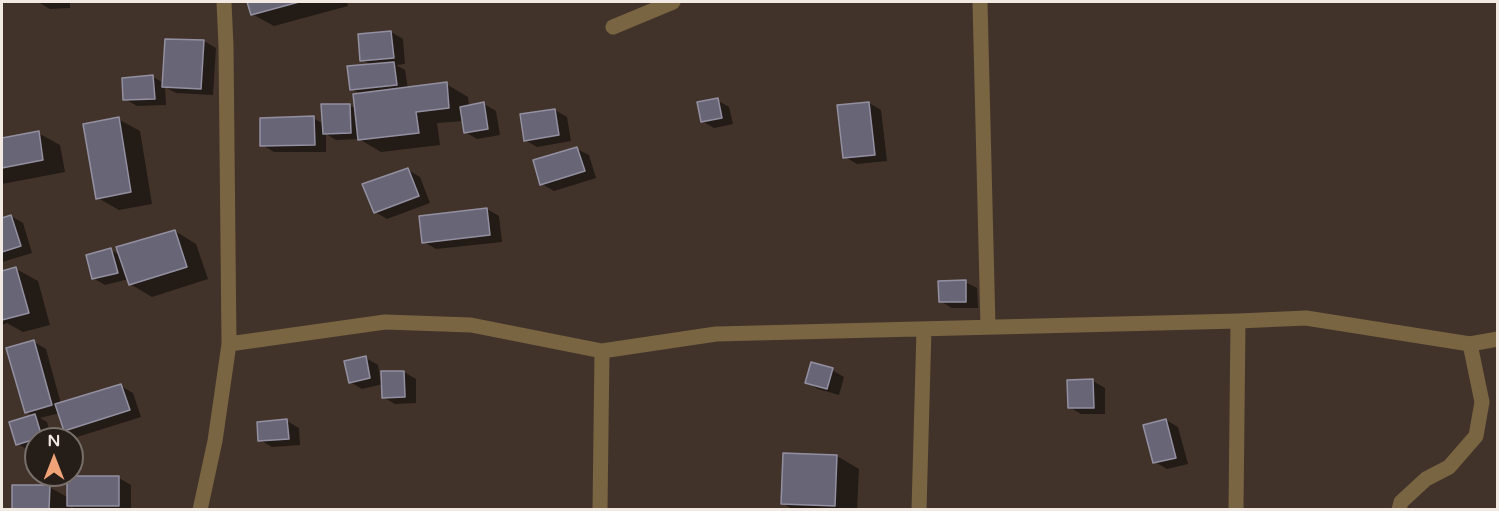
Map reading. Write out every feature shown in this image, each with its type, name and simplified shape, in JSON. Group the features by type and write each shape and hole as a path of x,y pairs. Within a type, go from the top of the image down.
{"street":[{"path":"200,510 215,441 229,344 224,2"},
{"path":"613,27 672,2"},
{"path":"980,2 988,327"},
{"path":"229,344 385,322 471,325 602,351 716,334 1306,318 1470,344 1497,339"},
{"path":"1236,510 1238,321"},
{"path":"919,510 924,329"},
{"path":"1399,510 1401,502 1426,479 1449,467 1476,436 1482,402 1470,344"},
{"path":"600,510 602,351"}],"building":[{"path":"247,2 299,2 251,15"},
{"path":"391,31 394,58 360,61 358,34"},
{"path":"165,39 204,40 201,89 162,87"},
{"path":"394,62 397,85 350,90 347,66"},
{"path":"153,75 155,99 123,100 122,78"},
{"path":"447,82 449,108 416,112 419,133 358,140 353,94"},
{"path":"718,98 722,118 701,122 697,102"},
{"path":"484,102 488,129 464,133 460,107"},
{"path":"869,102 875,155 843,158 837,105"},
{"path":"321,104 350,104 351,133 323,134"},
{"path":"555,109 559,135 524,141 520,114"},
{"path":"314,116 315,145 260,146 260,118"},
{"path":"119,117 131,192 96,199 83,124"},
{"path":"39,131 43,160 2,168 2,138"},
{"path":"577,147 585,171 540,185 533,160"},
{"path":"408,168 419,196 374,213 362,184"},
{"path":"487,208 490,235 422,243 419,216"},
{"path":"11,215 21,246 2,252 2,218"},
{"path":"175,230 187,267 129,285 116,247"},
{"path":"111,248 118,273 92,279 86,255"},
{"path":"16,267 29,313 2,320 2,271"},
{"path":"966,280 966,302 939,302 938,281"},
{"path":"34,340 52,405 25,413 6,348"},
{"path":"366,356 370,378 349,383 344,361"},
{"path":"811,362 833,368 827,389 805,383"},
{"path":"381,371 404,371 405,397 382,398"},
{"path":"1093,379 1094,408 1068,408 1067,380"},
{"path":"121,384 130,410 77,427 63,427 55,404"},
{"path":"35,414 39,427 24,427 24,443 16,445 9,422"},
{"path":"287,419 289,439 258,441 257,422"},
{"path":"1166,419 1176,458 1153,463 1143,425"},
{"path":"783,453 837,455 835,506 781,504"},
{"path":"84,476 119,476 119,506 67,506 67,487 84,487"},
{"path":"12,485 50,487 49,510 12,510"}]}
